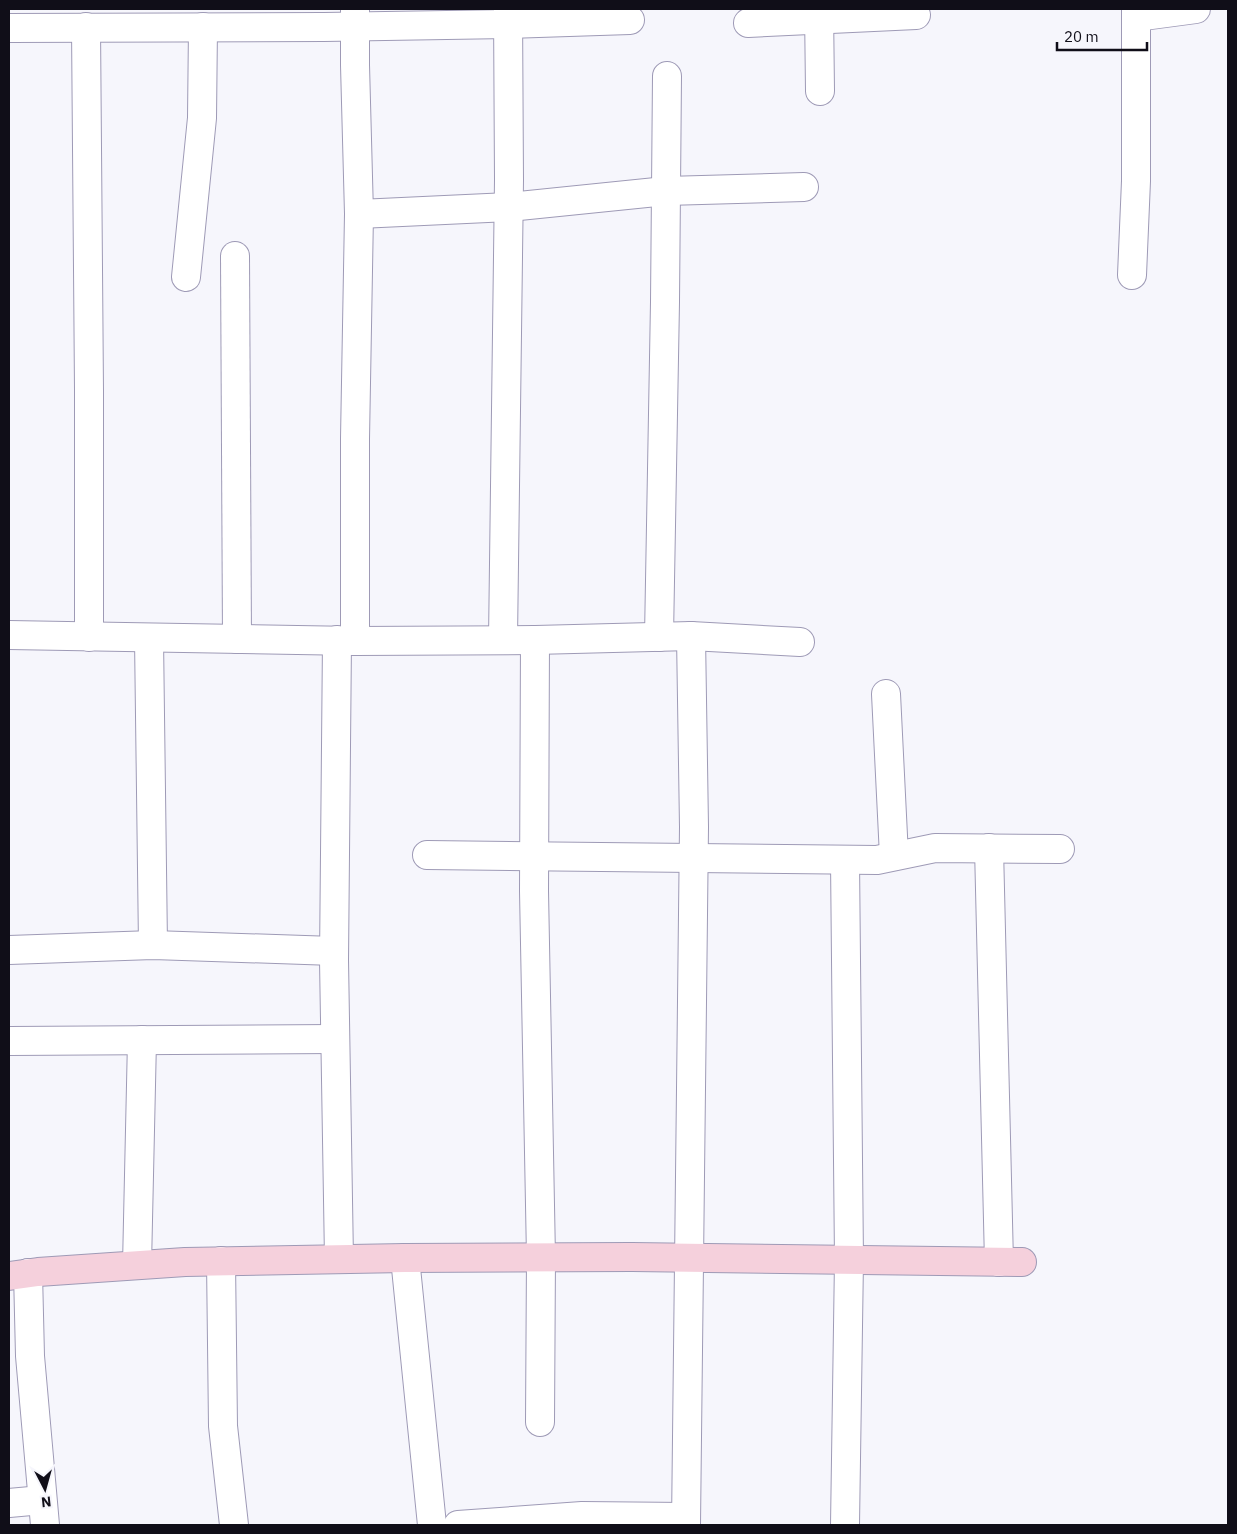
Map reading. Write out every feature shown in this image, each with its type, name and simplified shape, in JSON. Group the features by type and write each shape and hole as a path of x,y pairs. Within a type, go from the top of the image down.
{"street":[{"path":"1132,276 1136,181 1136,13 1196,9"},
{"path":"819,14 820,91"},
{"path":"748,23 819,14 916,15"},
{"path":"503,640 509,207 508,16"},
{"path":"9,28 203,27 355,17 508,16 630,20"},
{"path":"339,1259 334,951 354,439 359,214 355,17"},
{"path":"86,27 89,636"},
{"path":"186,277 202,118 203,27"},
{"path":"659,637 667,76"},
{"path":"359,214 509,207 666,191 804,187"},
{"path":"235,256 237,639"},
{"path":"9,635 346,641 535,640 691,636 800,642"},
{"path":"458,1525 582,1516 686,1521 694,857 691,636"},
{"path":"149,638 153,945"},
{"path":"535,640 534,855 541,1257 540,1422"},
{"path":"886,694 894,856"},
{"path":"427,855 877,860 934,848 1060,848"},
{"path":"9,1502 44,1513 30,1356 18,1274 221,1261 405,1258 541,1257 1010,1262 989,848"},
{"path":"845,860 850,1260 846,1525"},
{"path":"9,950 153,945 334,951"},
{"path":"9,1040 335,1039"},
{"path":"137,1265 142,1040"},
{"path":"405,1258 432,1525"},
{"path":"221,1261 223,1426 234,1525"}]}
